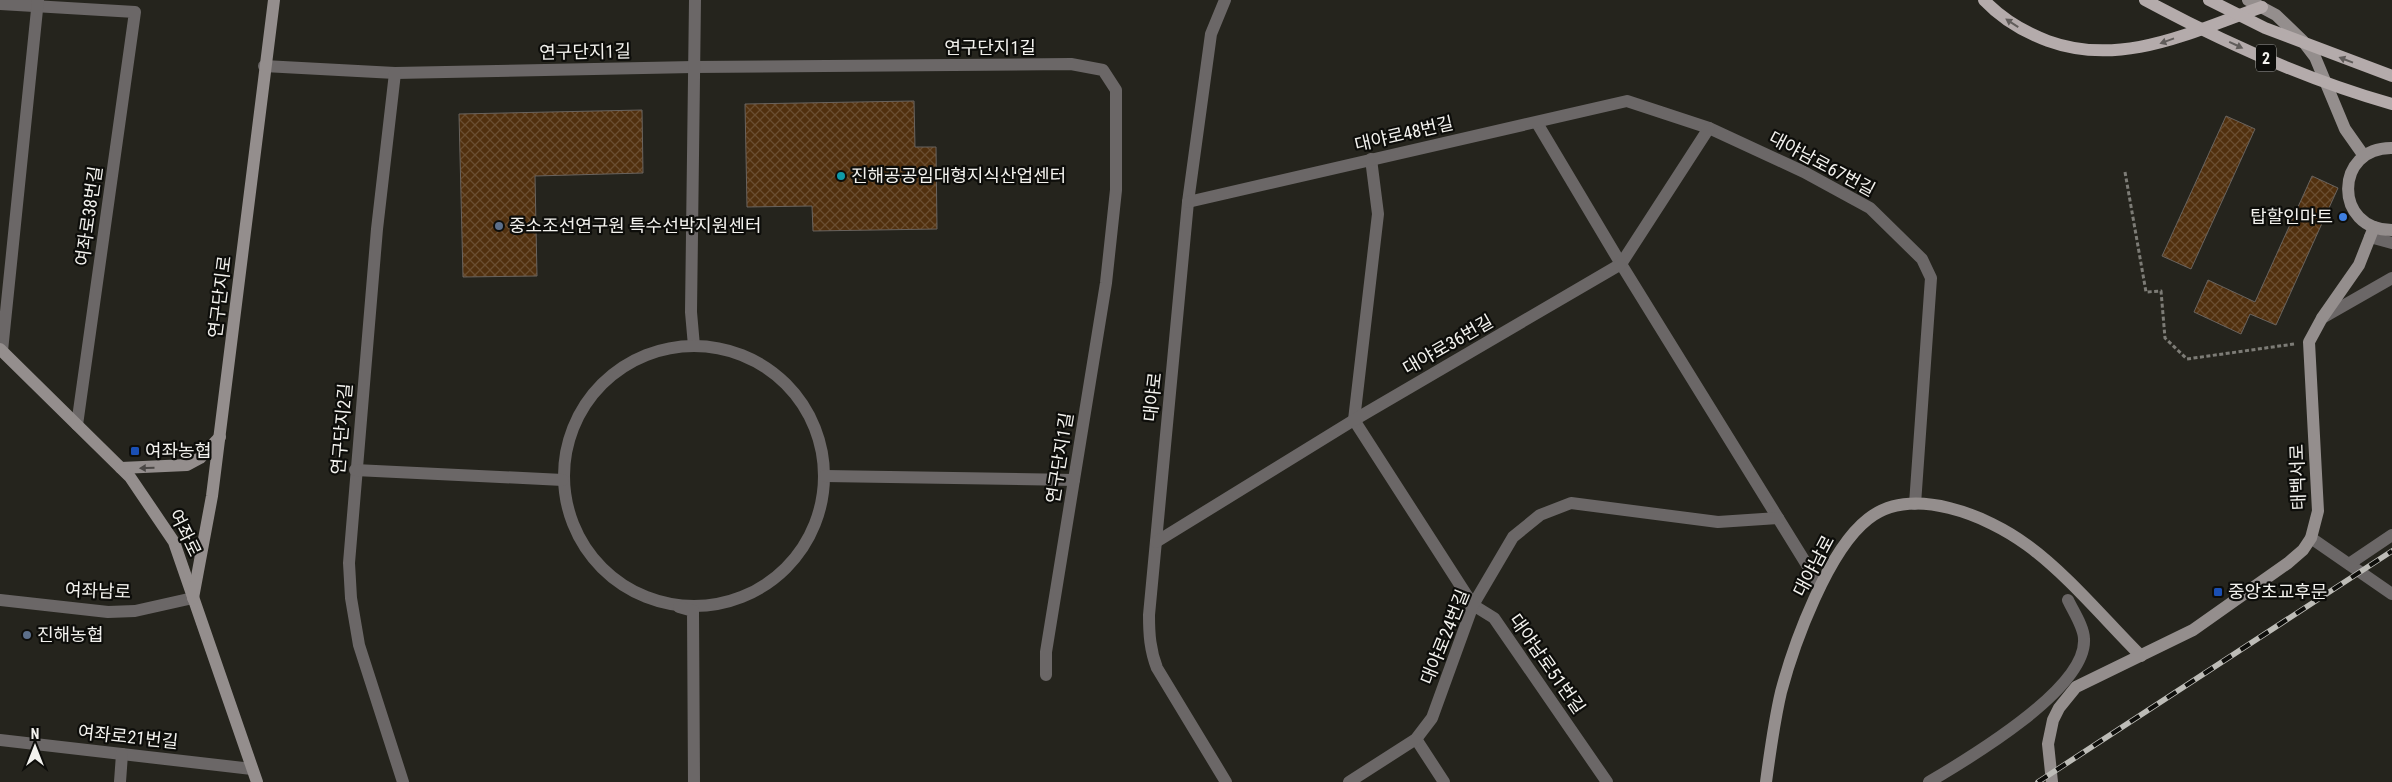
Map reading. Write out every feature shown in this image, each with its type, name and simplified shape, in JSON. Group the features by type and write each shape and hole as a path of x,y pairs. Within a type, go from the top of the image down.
{"main road":[{"path":"1984,0 2000,16 2034,36 2072,48 2109,52 2159,44 2262,7"},
{"name":"2","path":"2145,0 2248,50 2349,92 2392,104"},
{"name":"2","path":"2209,0 2265,28 2392,76"}],"street":[{"name":"연구단지로","path":"193,598 212,496 220,437 258,131 264,66 274,0"},
{"path":"694,346 691,312 695,0"},
{"name":"대야로","path":"1225,0 1211,34 1188,202 1149,615 1150,648 1157,668 1226,782"},
{"path":"2248,0 2262,7 2289,27 2315,57 2345,129 2364,156"},
{"path":"0,4 38,3 1,350"},
{"name":"여좌로38번길","path":"38,3 135,12 77,425"},
{"name":"연구단지1길","path":"264,66 395,73 693,67 1071,64 1102,70 1116,90 1116,190 1106,283 1046,652 1046,675"},
{"name":"연구단지2길","path":"395,73 377,229 355,470 349,563 351,598 360,645 403,782"},
{"name":"대야로48번길","path":"1188,202 1627,101"},
{"name":"대야남로67번길","path":"1627,101 1709,128 1804,172 1870,208 1922,259 1932,278 1915,504"},
{"path":"1537,123 1621,264 1820,586"},
{"name":"대야로36번길","path":"1156,542 1354,420 1621,264 1709,128"},
{"path":"2392,148 2376,150 2364,156 2355,166 2349,179 2348,192 2351,205 2358,217 2372,232 2392,243"},
{"path":"1354,420 1378,214 1371,159"},
{"path":"2372,232 2392,230"},
{"name":"태백서로","path":"2052,782 2048,744 2053,720 2059,708 2076,687 2193,630 2288,563 2303,550 2311,538 2318,511 2310,342 2322,318 2359,265 2372,232"},
{"path":"2322,318 2392,278"},
{"path":"675,605 712,605 739,598 748,595 780,575 804,547 820,513 825,476 819,436 800,399 771,370 735,352 694,346 653,352 616,371 587,402 568,439 563,480 570,516 585,549 610,576 640,595 693,611 694,782"},
{"name":"여좌로","path":"1,350 121,468 148,500 174,542 257,782"},
{"name":"대야남로51번길","path":"1354,420 1473,606 1494,618 1607,782"},
{"path":"121,468 187,465 200,458 220,437"},
{"path":"355,470 563,480"},
{"path":"825,476 1074,480"},
{"name":"대야로24번길","path":"1349,782 1416,739 1432,718 1473,606 1513,536 1540,515 1571,503 1718,522 1778,518"},
{"name":"대야남로","path":"1766,782 1781,692 1793,654 1820,586 1847,539 1869,518 1889,508 1915,504 1959,510 1988,522 2026,545 2055,570 2141,656"},
{"path":"2349,564 2392,535"},
{"path":"2311,538 2392,594"},
{"name":"여좌남로","path":"0,600 108,612 135,611 193,598"},
{"path":"1928,782 1987,747 2054,693 2081,661 2084,638 2068,600"},
{"path":"1416,739 1444,782"},
{"name":"여좌로21번길","path":"0,740 252,769"},
{"path":"120,782 122,754"}],"path":[{"path":"2125,172 2146,292 2161,291 2166,338 2187,359 2310,342"}],"building":[{"name":"진해공공임대형지식산업센터","path":"914,101 915,147 936,147 937,229 813,231 812,206 747,207 745,104"},
{"name":"중소조선연구원 특수선박지원센터","path":"642,110 643,173 535,176 537,276 463,277 459,114"},
{"path":"2226,116 2255,129 2191,269 2162,256"},
{"path":"2312,176 2338,188 2276,325 2250,314 2241,334 2194,312 2208,280 2255,302"}],"railway":[{"path":"2038,782 2392,551"}],"place":[{"name":"진해공공임대형지식산업센터","path":"841,176"},
{"name":"탑할인마트","path":"2343,217"},
{"name":"중소조선연구원 특수선박지원센터","path":"499,226"},
{"name":"여좌농협","path":"135,451"},
{"name":"중앙초교후문","path":"2218,592"},
{"name":"진해농협","path":"27,635"}]}
